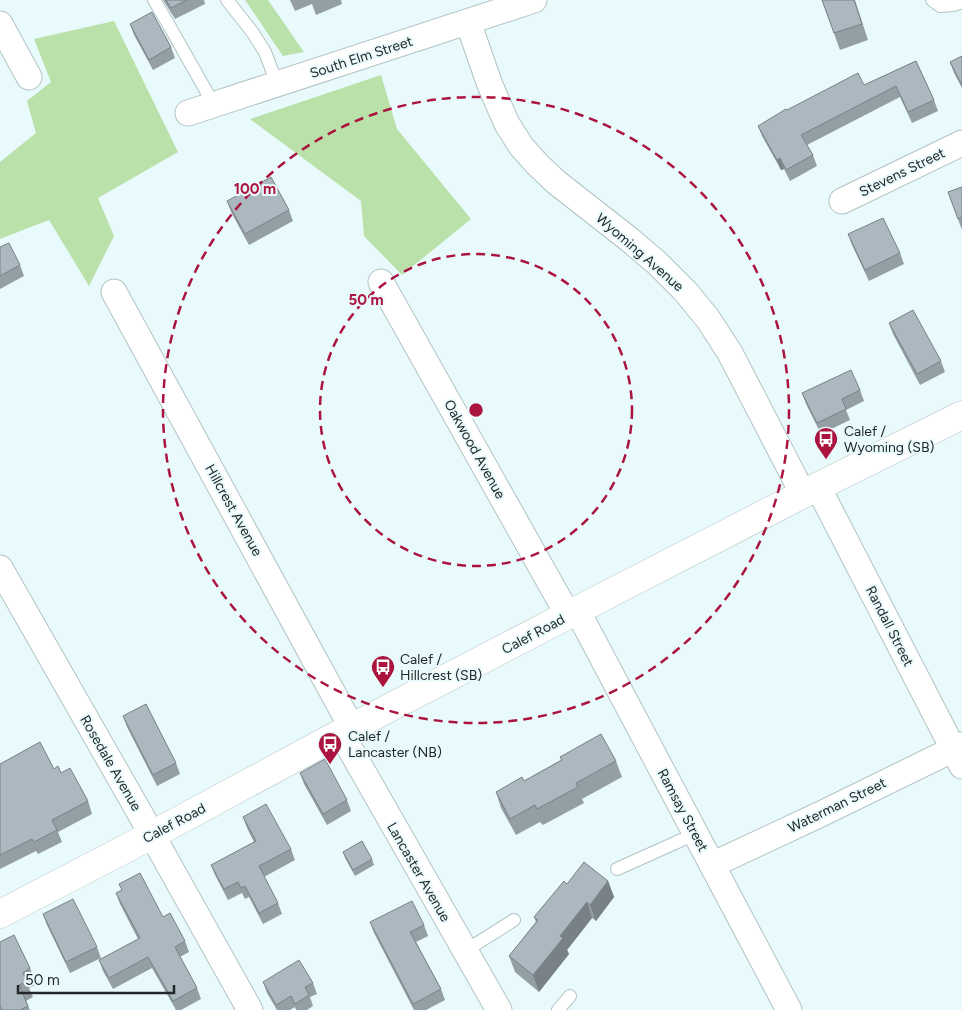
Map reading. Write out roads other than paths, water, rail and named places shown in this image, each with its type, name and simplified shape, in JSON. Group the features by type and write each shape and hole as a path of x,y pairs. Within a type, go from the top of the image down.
{"main road":[{"name":"Calef Road","path":"0,914 572,613 810,490 962,415"}],"street":[{"name":"South Elm Street","path":"188,114 534,0"},
{"name":"Wyoming Avenue","path":"468,22 490,85 507,124 520,146 556,182 630,240 657,263 686,292 708,319 730,354 810,490"},
{"path":"0,24 29,77"},
{"name":"Stevens Street","path":"842,201 962,143"},
{"name":"Oakwood Avenue","path":"381,282 572,613"},
{"name":"Hillcrest Avenue","path":"114,292 346,731"},
{"name":"Randall Street","path":"810,490 959,753"},
{"name":"Rosedale Avenue","path":"0,568 250,1010"},
{"name":"Ramsay Street","path":"572,613 790,1010"},
{"name":"Lancaster Avenue","path":"346,731 499,1010"},
{"name":"Waterman Street","path":"712,865 823,813 959,753"}],"lane":[{"path":"154,0 214,105"},
{"path":"227,0 254,33 265,52 277,84"},
{"path":"932,0 940,6 954,5 962,2"},
{"path":"617,869 695,834"},
{"path":"465,951 514,920"},
{"path":"558,1010 570,996"}],"place":[{"name":"Calef / Wyoming (SB)","path":"826,460"},
{"name":"Calef / Hillcrest (SB)","path":"383,688"},
{"name":"Calef / Lancaster (NB)","path":"330,765"}]}
